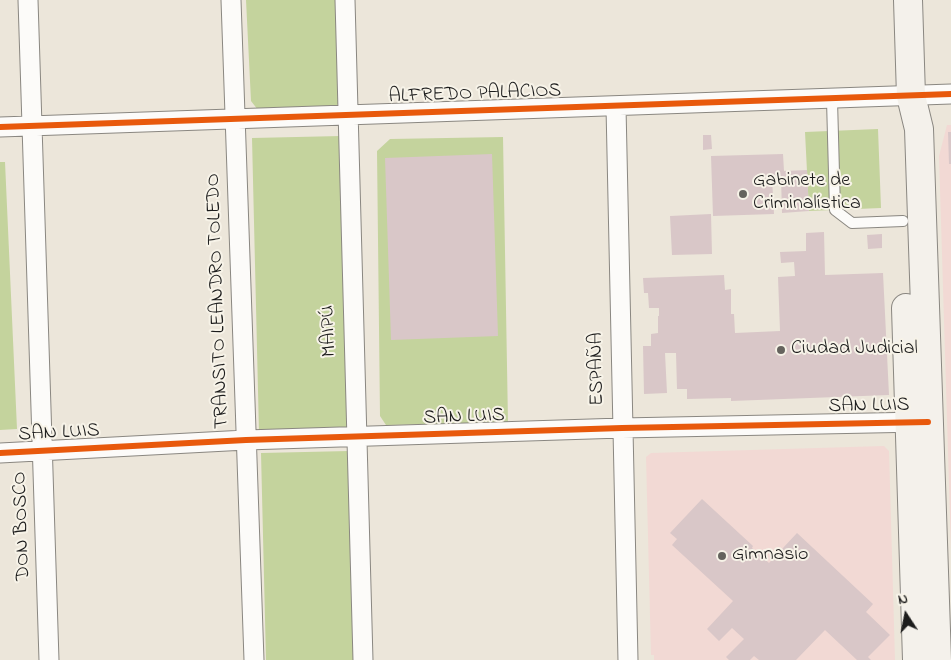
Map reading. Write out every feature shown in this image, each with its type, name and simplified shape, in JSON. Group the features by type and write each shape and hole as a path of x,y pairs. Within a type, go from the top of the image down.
{"street":[{"name":"DON BOSCO","path":"28,0 49,660"},
{"name":"TRANSITO LEANDRO TOLEDO","path":"231,0 254,660"},
{"name":"MAIPÚ","path":"345,0 363,660"},
{"path":"908,0 911,96 919,129 917,660"},
{"name":"ALFREDO PALACIOS","path":"0,127 832,100 951,94"},
{"path":"911,96 900,126 903,221 937,660"},
{"name":"ESPAÑA","path":"616,107 628,660"},
{"name":"SAN LUIS","path":"0,453 246,440 356,438 622,428 919,422"}],"lane":[{"path":"832,100 835,210 852,223 903,221"}],"shaded area":[{"path":"947,125 951,125 951,550 939,156"},
{"path":"884,446 889,451 895,660 654,660 654,655 651,655 646,457 651,453"}],"green space":[{"path":"246,0 343,0 345,97 335,107 258,110 251,101"},
{"path":"878,129 881,208 809,211 805,132"},
{"path":"341,136 349,430 259,433 252,138"},
{"path":"503,137 508,423 386,425 380,416 377,151 390,139"},
{"path":"0,162 5,162 17,429 0,430"},
{"path":"349,451 354,660 266,660 261,453"}],"building":[{"path":"948,132 951,132 951,164 949,164"},
{"path":"703,135 711,135 712,149 703,150"},
{"path":"492,154 498,336 391,340 385,158"},
{"name":"Gabinete de Criminalística","path":"783,154 784,171 807,170 809,211 782,213 781,177 772,178 774,214 713,216 711,156"},
{"path":"711,214 712,254 672,255 670,216"},
{"path":"824,232 825,275 883,273 889,395 731,401 731,398 687,399 687,389 677,389 676,353 665,353 667,393 644,394 643,346 651,346 651,334 658,333 659,308 649,308 648,293 644,293 643,278 724,275 725,290 731,289 731,314 734,314 735,333 780,331 778,277 795,276 794,262 781,263 780,252 806,251 806,233"},
{"path":"882,234 882,248 868,249 867,235"},
{"path":"702,499 769,563 797,533 873,604 866,612 890,635 868,657 871,660 857,660 825,630 796,660 759,660 754,656 750,660 729,660 726,657 744,639 732,628 719,641 707,629 733,601 672,545 677,539 670,533"}],"cycle path":[{"path":"0,127 951,94"},
{"path":"0,453 246,440 622,428 928,422"}],"place":[{"name":"Gabinete de Criminalística","path":"743,194"},
{"name":"Ciudad Judicial","path":"781,350"},
{"name":"Gimnasio","path":"722,556"}]}
